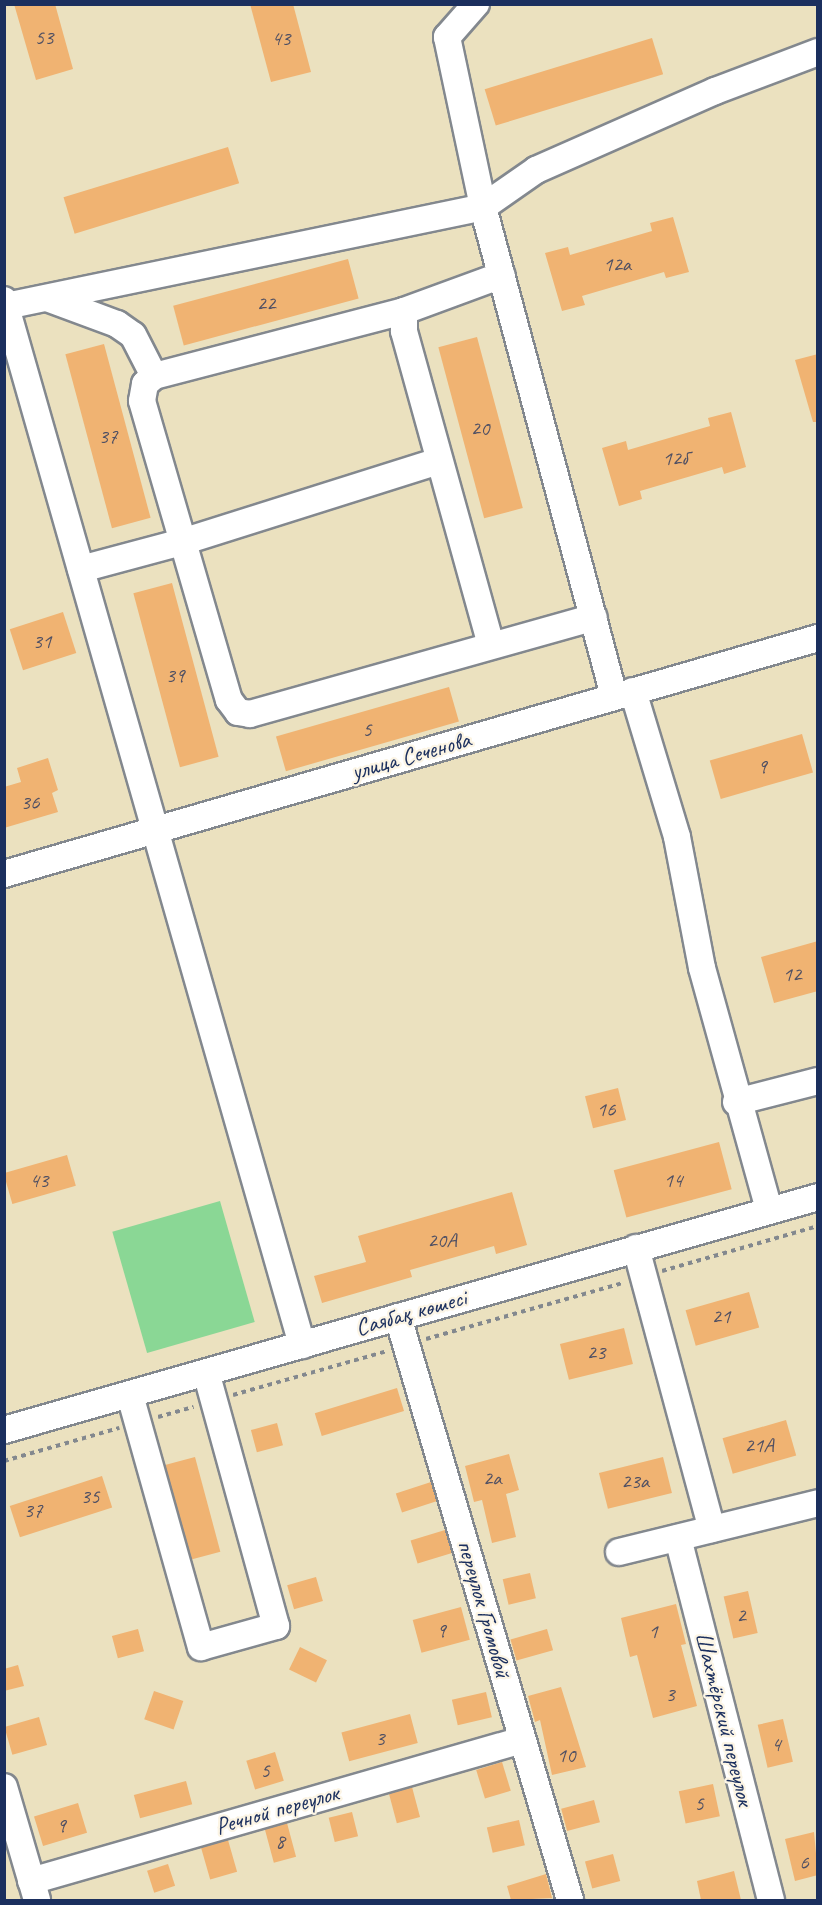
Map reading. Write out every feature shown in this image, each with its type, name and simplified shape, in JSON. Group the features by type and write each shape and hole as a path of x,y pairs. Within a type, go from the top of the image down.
{"street":[{"path":"476,4 447,37 483,207 594,617 677,837 702,968 736,1102 769,1210"},
{"path":"302,1345 5,303 47,298 483,207 556,160 715,91 818,52"},
{"path":"502,275 404,311 154,376 146,384 142,400 229,700 238,712 250,714 594,617"},
{"path":"47,298 117,324 133,335 154,376"},
{"path":"404,311 404,331 491,645"},
{"path":"81,569 182,542 440,461"},
{"name":"улица Сеченова","path":"4,874 818,638"},
{"path":"736,1102 818,1081"},
{"name":"Саябақ көшесі","path":"4,1430 818,1197"},
{"path":"636,1248 712,1529"},
{"name":"переулок Громовой","path":"398,1317 570,1900"},
{"path":"129,1395 201,1647 276,1626 206,1372"},
{"path":"619,1552 818,1503"},
{"name":"Шахтёрский переулок","path":"678,1538 771,1900"},
{"name":"Речной переулок","path":"34,1891 522,1740"},
{"path":"4,1787 34,1891"}],"green space":[{"path":"220,1201 255,1322 147,1353 112,1232"}],"building":[{"path":"14,4 55,4 73,69 36,80"},
{"path":"250,4 293,4 311,72 271,82"},
{"path":"652,38 663,74 496,126 485,89"},
{"path":"228,147 239,183 75,234 64,197"},
{"path":"673,217 689,272 666,278 664,272 582,296 585,305 562,311 545,253 568,247 570,255 652,231 650,223"},
{"path":"348,259 359,299 184,345 173,306"},
{"path":"477,337 523,508 484,518 438,347"},
{"path":"104,344 151,518 112,528 65,354"},
{"path":"818,354 818,422 813,422 795,360"},
{"path":"731,412 746,467 724,474 722,467 640,491 642,499 619,506 602,448 626,441 628,450 710,426 708,418"},
{"path":"172,583 219,757 180,767 133,593"},
{"path":"63,612 76,653 23,670 10,629"},
{"path":"449,687 459,722 286,771 276,737"},
{"path":"802,734 813,772 721,799 710,760"},
{"path":"48,758 58,790 52,793 58,812 4,828 4,787 21,782 17,768"},
{"path":"818,941 818,991 774,1003 761,957"},
{"path":"618,1088 626,1120 593,1128 585,1096"},
{"path":"719,1142 732,1189 626,1218 614,1170"},
{"path":"67,1155 76,1186 12,1204 4,1173"},
{"path":"512,1192 527,1245 496,1254 494,1246 410,1270 412,1277 322,1303 314,1276 366,1262 358,1236"},
{"path":"749,1292 759,1328 696,1346 686,1310"},
{"path":"624,1328 633,1364 569,1380 560,1344"},
{"path":"397,1388 404,1411 322,1436 315,1413"},
{"path":"786,1420 796,1456 733,1474 723,1438"},
{"path":"277,1423 283,1445 257,1452 251,1430"},
{"path":"509,1454 519,1490 506,1494 516,1537 492,1543 482,1500 474,1502 465,1466"},
{"path":"195,1457 220,1552 190,1560 165,1465"},
{"path":"663,1457 672,1493 608,1509 599,1473"},
{"path":"102,1476 112,1507 20,1537 10,1506"},
{"path":"431,1482 437,1501 402,1512 396,1493"},
{"path":"445,1530 452,1553 418,1563 411,1541"},
{"path":"530,1573 536,1598 509,1605 503,1579"},
{"path":"316,1577 323,1601 294,1609 287,1585"},
{"path":"748,1591 758,1633 733,1639 724,1597"},
{"path":"676,1604 686,1644 681,1645 697,1706 653,1718 637,1655 630,1657 621,1618"},
{"path":"461,1607 470,1640 422,1653 413,1620"},
{"path":"138,1629 144,1651 118,1658 112,1636"},
{"path":"547,1629 553,1650 517,1661 510,1639"},
{"path":"300,1647 327,1660 316,1683 289,1669"},
{"path":"18,1665 24,1686 4,1691 4,1669"},
{"path":"561,1687 586,1767 552,1775 540,1720 535,1722 528,1696"},
{"path":"154,1691 183,1701 174,1729 144,1719"},
{"path":"486,1692 492,1717 458,1725 452,1700"},
{"path":"410,1714 418,1743 349,1761 341,1732"},
{"path":"39,1717 47,1745 12,1755 4,1727"},
{"path":"783,1719 793,1762 768,1768 758,1725"},
{"path":"275,1752 284,1781 255,1789 246,1761"},
{"path":"502,1762 511,1791 485,1799 476,1770"},
{"path":"186,1781 192,1804 140,1818 134,1795"},
{"path":"713,1784 720,1816 686,1824 679,1791"},
{"path":"412,1787 420,1817 397,1823 389,1793"},
{"path":"594,1800 600,1822 567,1831 561,1809"},
{"path":"78,1803 87,1833 43,1846 34,1816"},
{"path":"352,1812 358,1836 335,1842 329,1818"},
{"path":"519,1820 525,1845 493,1853 487,1827"},
{"path":"287,1823 296,1857 274,1863 265,1829"},
{"path":"814,1832 818,1875 795,1881 785,1839"},
{"path":"228,1840 237,1872 210,1879 201,1848"},
{"path":"613,1854 620,1881 592,1889 585,1862"},
{"path":"168,1864 175,1886 154,1893 147,1871"},
{"path":"734,1871 741,1900 701,1900 697,1881"},
{"path":"546,1874 552,1898 511,1900 507,1886"}]}
